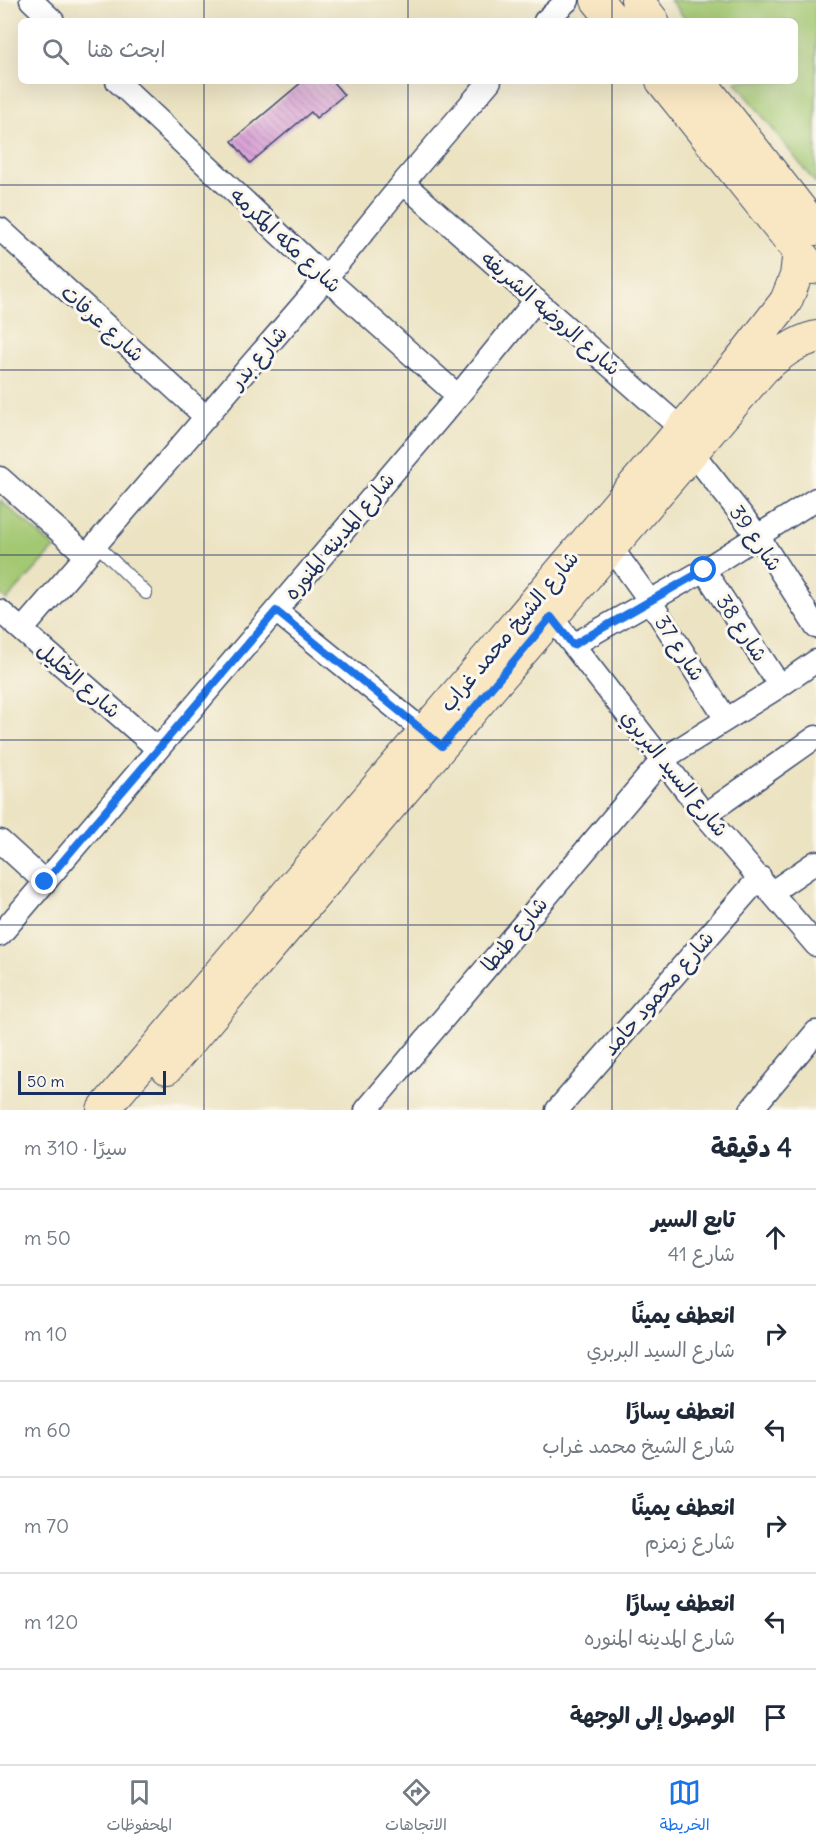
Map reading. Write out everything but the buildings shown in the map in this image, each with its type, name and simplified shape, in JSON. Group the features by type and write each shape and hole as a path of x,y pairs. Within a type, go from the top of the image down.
{"main road":[{"path":"597,0 612,18"},
{"path":"637,0 651,18"},
{"path":"665,84 810,251"},
{"path":"702,84 810,251"},
{"name":"شارع الشيخ محمد غراب","path":"544,608 611,547 691,442 742,358 786,301 796,276 810,251"},
{"name":"شارع الشيخ محمد غراب","path":"132,1110 433,739 544,608 691,442 763,369 783,352 807,339 816,337"},
{"name":"شارع الشيخ محمد غراب","path":"103,1110 433,739"}],"street":[{"path":"31,0 50,18"},
{"path":"548,18 568,0"},
{"name":"شارع مكه المكرمه","path":"120,84 326,278 458,396"},
{"name":"شارع بدر","path":"22,630 326,278 487,84"},
{"name":"شارع الروضه الشريفه","path":"403,183 536,300 691,442"},
{"name":"شارع عرفات","path":"0,229 206,417"},
{"name":"شارع المدينه المنوره","path":"0,935 458,396 536,300"},
{"name":"شارع 39","path":"691,442 758,536 816,627"},
{"path":"0,478 91,550"},
{"path":"573,645 704,570 815,501"},
{"name":"شارع 37","path":"611,547 650,602 726,720"},
{"name":"شارع 38","path":"704,570 780,686"},
{"name":"شارع السيد البربري","path":"544,608 705,815 816,945"},
{"name":"شارع الخليل","path":"0,611 158,749"},
{"path":"276,611 433,739"},
{"name":"شارع طنطا","path":"366,1110 663,759 816,661"},
{"path":"705,815 816,737"},
{"path":"0,841 45,882"},
{"name":"شارع محمود حامد","path":"557,1110 766,884 816,862"},
{"path":"751,1110 816,1032"}],"lane":[{"path":"91,550 146,593"}],"green space":[{"path":"670,0 816,0 816,184 737,84 798,84 798,18 685,18"},
{"path":"0,500 55,548 7,600 0,594"}],"route":[{"path":"45,882 276,611 442,746 551,617 573,645 704,570"}]}
